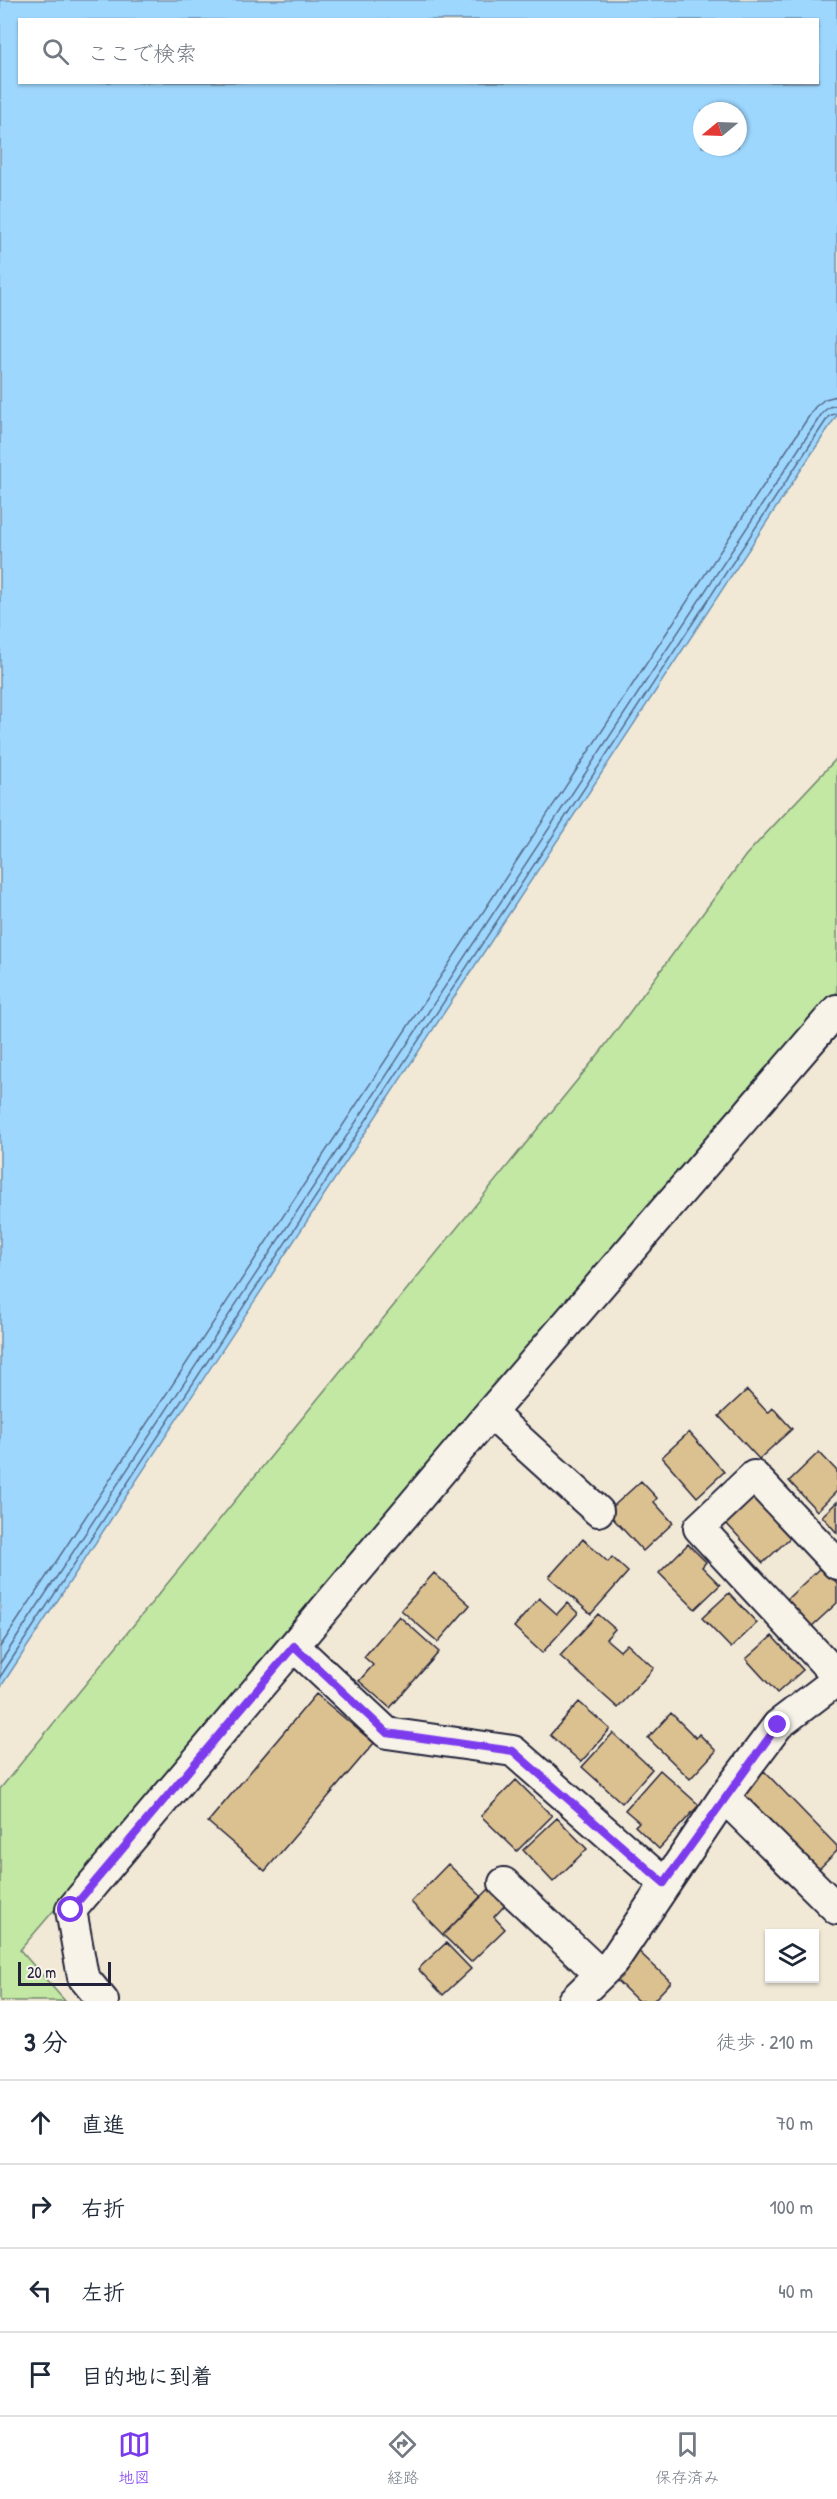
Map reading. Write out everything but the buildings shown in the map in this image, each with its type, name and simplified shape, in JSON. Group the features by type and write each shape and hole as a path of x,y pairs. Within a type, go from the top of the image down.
{"street":[{"path":"103,2001 83,1977 71,1910 490,1413 837,1010"},
{"path":"490,1413 598,1511"},
{"path":"573,2001 613,1962 664,1883 778,1725 837,1678 699,1528 754,1476 837,1564"},
{"path":"294,1646 387,1733 513,1751 664,1883"},
{"path":"724,1797 837,1909"},
{"path":"504,1883 600,1974"}],"green space":[{"path":"837,758 837,994 20,1950 65,2001 0,2001 0,1789 601,1051 746,855"}],"water":[{"path":"0,0 837,0 837,415 0,1688"}],"route":[{"path":"71,1910 294,1646 387,1733 513,1751 664,1883 778,1725"}]}
